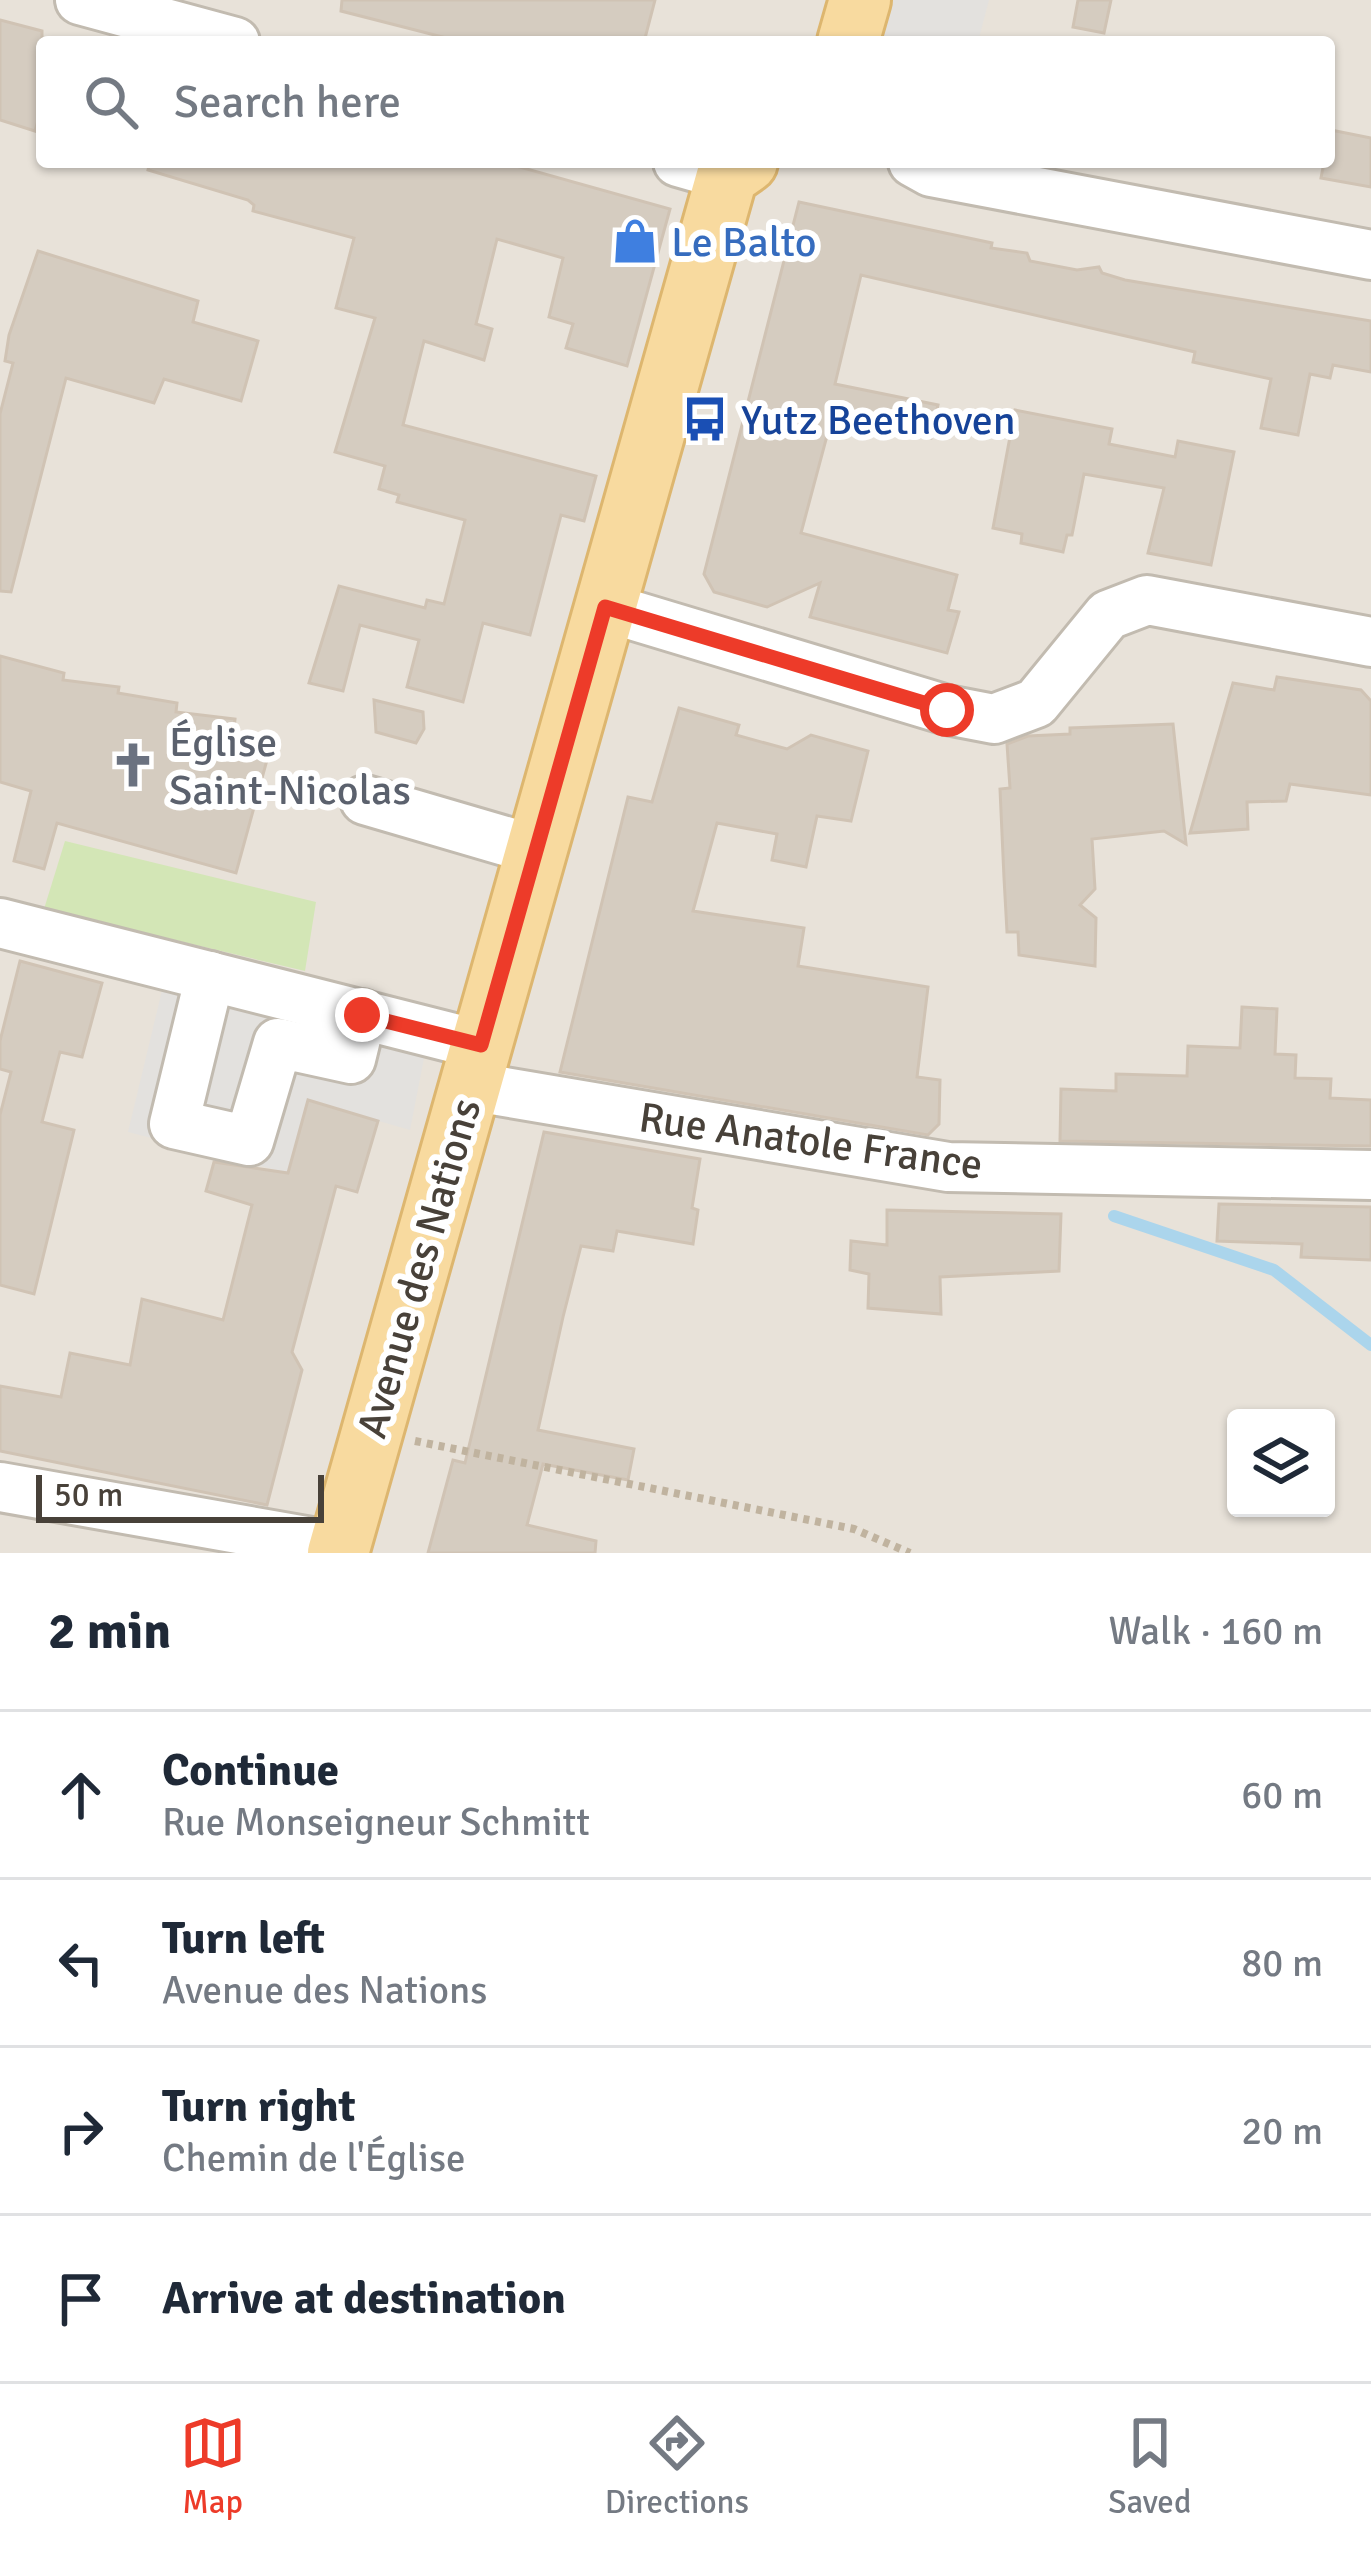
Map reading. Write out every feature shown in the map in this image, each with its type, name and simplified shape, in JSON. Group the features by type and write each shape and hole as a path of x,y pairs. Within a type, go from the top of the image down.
{"main road":[{"path":"850,36 860,0"},
{"name":"Avenue des Nations","path":"339,1550 605,607 718,168"}],"street":[{"path":"80,0 229,27"},
{"path":"924,168 1371,254"},
{"path":"605,607 947,710 994,719 1036,703 1108,615 1147,600 1371,642"},
{"path":"365,800 536,850"},
{"name":"Rue Anatole France","path":"1,930 362,1015 475,1065 948,1167 1371,1175"},
{"path":"210,976 174,1124 249,1141 278,1043 351,1059 362,1015"},
{"path":"0,1486 339,1550"}],"path":[{"path":"372,1433 854,1529 910,1553"}],"shaded area":[{"path":"0,0 1371,0 1371,1553 0,1553"},
{"path":"892,0 989,0 980,36 883,36"},
{"path":"165,978 427,1043 410,1130 309,1101 288,1173 128,1132"}],"green space":[{"path":"65,841 316,902 305,971 44,909"}],"building":[{"path":"342,0 655,0 646,36 439,36 341,11"},
{"path":"1078,0 1111,0 1104,33 1073,27"},
{"path":"0,20 42,31 42,36 36,36 35,131 0,120"},
{"path":"1335,131 1371,138 1371,187 1321,178 1323,168 1335,168"},
{"path":"523,168 670,209 627,366 566,348 573,324 549,317 563,258 497,239 476,324 492,329 484,360 424,341 403,425 596,476 584,521 561,515 530,635 483,623 463,702 407,687 419,640 360,625 343,691 309,683 339,586 425,608 427,600 444,604 465,520 397,502 399,495 379,489 385,466 335,452 375,318 336,308 354,238 253,211 248,200 148,170"},
{"path":"799,202 992,243 991,248 1027,253 1030,261 1077,270 1099,267 1102,273 1125,280 1371,321 1371,372 1333,365 1330,378 1310,374 1298,435 1261,428 1271,379 1193,362 1195,352 861,275 835,384 938,405 931,438 832,417 801,533 957,575 948,610 959,612 947,653 810,617 820,583 767,607 714,592 704,574"},
{"path":"38,251 198,301 193,322 258,341 241,401 164,379 154,403 66,378 11,592 0,591 0,414 13,363 5,361 9,335"},
{"path":"1015,410 1112,429 1109,444 1175,457 1178,441 1234,452 1211,565 1148,553 1164,488 1084,474 1072,535 1067,535 1063,552 1021,543 1022,534 993,528"},
{"name":"Église Saint-Nicolas","path":"0,656 64,673 63,680 119,687 118,693 177,703 176,712 235,719 233,738 270,749 236,873 57,823 44,869 14,861 31,791 0,782"},
{"path":"1277,677 1361,690 1371,701 1371,795 1290,784 1286,801 1247,802 1248,829 1190,833 1233,683 1274,690"},
{"path":"374,700 423,712 424,729 416,743 376,732"},
{"path":"679,708 739,725 736,735 787,749 811,735 868,751 851,821 817,816 806,867 772,860 777,834 717,823 693,911 804,928 798,966 928,987 917,1077 940,1080 939,1124 928,1135 560,1072 628,797 652,802"},
{"path":"1173,724 1186,844 1164,831 1092,839 1095,889 1080,905 1096,918 1095,966 1019,955 1018,932 1007,932 1000,789 1010,788 1007,744 1028,736 1070,734 1070,728"},
{"path":"20,961 102,983 82,1057 60,1052 42,1122 74,1130 34,1294 0,1285 0,1115 11,1072 0,1069 0,1041"},
{"path":"1242,1007 1277,1009 1275,1054 1296,1055 1295,1078 1331,1079 1330,1098 1371,1100 1371,1146 1060,1141 1061,1089 1116,1091 1116,1074 1187,1076 1188,1046 1240,1048"},
{"path":"308,1100 378,1121 357,1192 336,1186 292,1352 302,1370 267,1505 0,1451 0,1386 61,1397 70,1353 130,1365 142,1299 223,1320 252,1205 206,1191 214,1162 288,1173"},
{"path":"544,1132 700,1159 692,1208 698,1210 693,1244 617,1231 613,1251 581,1246 563,1317 538,1430 634,1449 628,1480 543,1464 527,1525 596,1541 595,1553 428,1553 453,1460 465,1463"},
{"path":"1219,1204 1371,1207 1371,1260 1301,1257 1302,1244 1217,1241"},
{"path":"887,1210 1061,1214 1059,1271 940,1277 941,1314 868,1308 869,1274 850,1270 851,1241 887,1245"}],"waterway":[{"path":"1114,1216 1274,1270 1371,1345"}],"place":[{"name":"Le Balto","path":"635,241"},
{"name":"Yutz Beethoven","path":"705,419"},
{"name":"Église Saint-Nicolas","path":"133,765"}],"route":[{"path":"362,1015 481,1045 605,607 947,710"}]}
